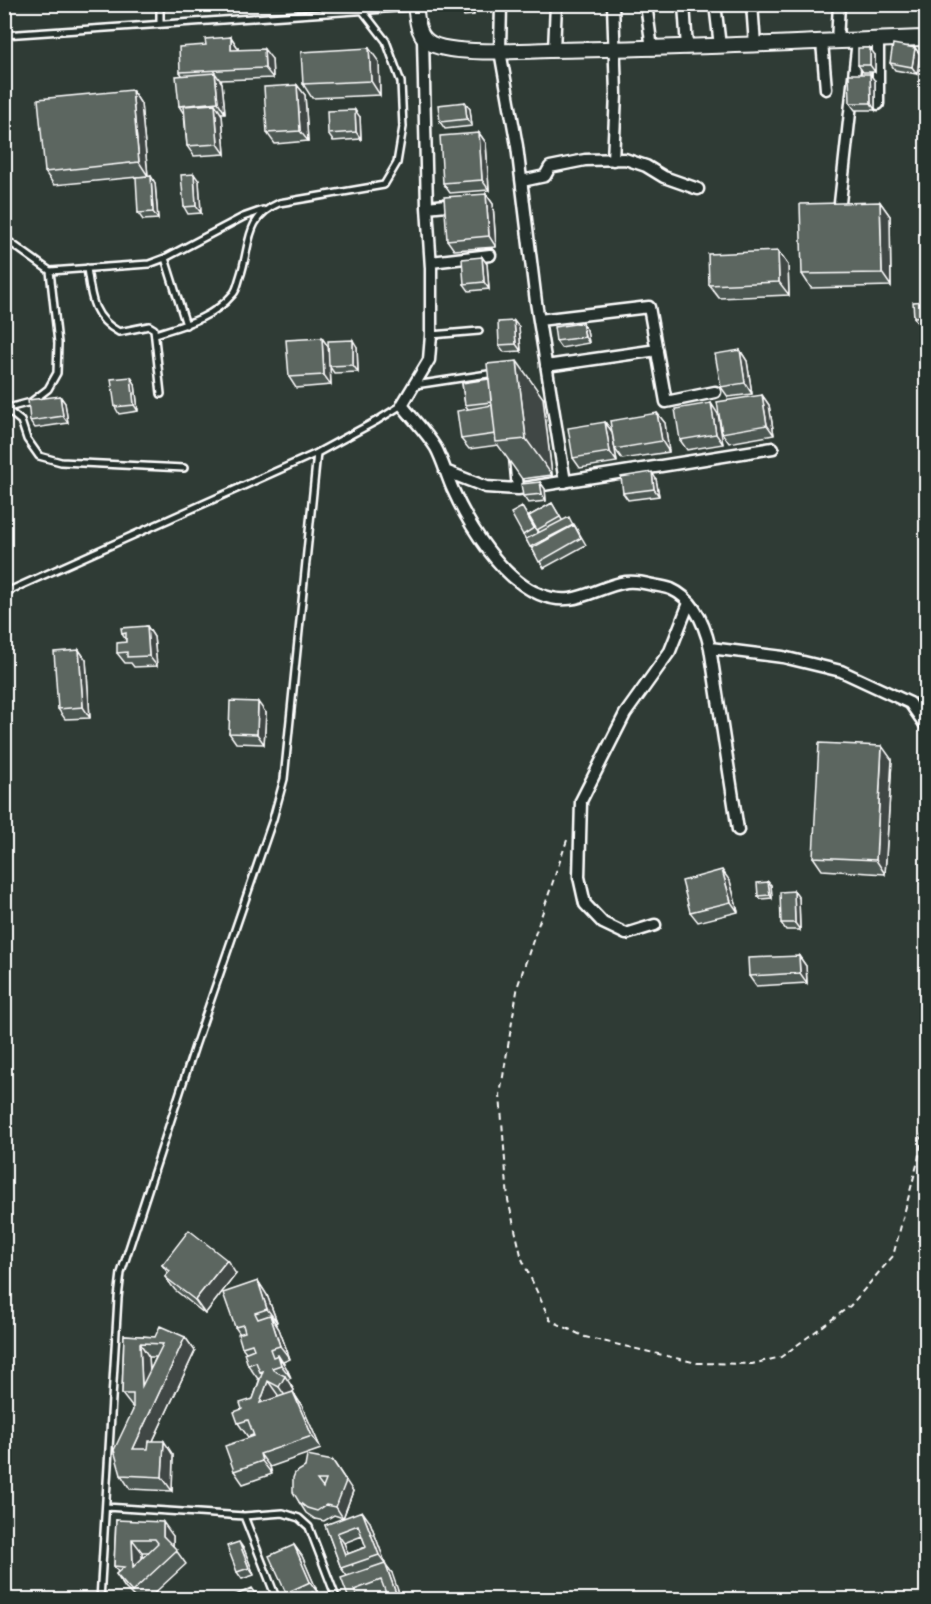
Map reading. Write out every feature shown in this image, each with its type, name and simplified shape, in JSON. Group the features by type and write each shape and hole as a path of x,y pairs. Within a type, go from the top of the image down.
{"street":[{"path":"501,4 500,51 522,182 539,320 565,482"},
{"path":"554,50 556,4"},
{"path":"613,4 616,49 613,160"},
{"path":"646,4 652,49"},
{"path":"684,4 687,48"},
{"path":"715,4 720,46"},
{"path":"752,4 755,45"},
{"path":"837,42 839,4"},
{"path":"415,5 419,32 423,39 427,207 431,262 431,335 429,360 402,405 435,448 474,528 493,555 513,576 535,593 554,600 578,599 627,582 643,582 672,589 689,603 705,627 710,648 738,830"},
{"path":"423,39 434,45 455,49 500,51 687,48 927,38"},
{"path":"878,39 878,104"},
{"path":"839,212 858,40"},
{"path":"822,42 826,89"},
{"path":"522,182 545,176 550,167 585,160 625,159 634,161 664,177 698,189"},
{"path":"427,207 467,203"},
{"path":"431,262 490,255"},
{"path":"539,320 649,307 666,402 715,392"},
{"path":"546,366 657,350"},
{"path":"514,445 518,489"},
{"path":"445,471 486,487 518,489 773,448"},
{"path":"655,925 626,934 603,923 585,904 579,877 582,801 625,714 670,651 689,603"},
{"path":"710,648 783,657 841,671 910,703 927,726"}],"lane":[{"path":"160,4 160,24"},
{"path":"4,35 415,5"},
{"path":"4,238 50,271 149,264 243,217 279,203 384,185 397,163 403,127 401,82 386,41 362,10"},
{"path":"155,334 195,322 219,308 236,292 252,228 260,215 268,208"},
{"path":"165,258 186,325"},
{"path":"87,268 91,293 97,312 104,322 119,332 149,326 154,329 161,394"},
{"path":"5,409 31,402 48,389 57,373 58,343 50,271"},
{"path":"431,335 479,331"},
{"path":"415,385 488,374"},
{"path":"4,593 317,453 402,405"},
{"path":"5,409 21,421 27,439 39,456 61,462 184,468"},
{"path":"100,1599 121,1274 195,1046 273,819 284,779 317,453"},
{"path":"106,1507 244,1516 283,1513 299,1518 309,1527 338,1599"},
{"path":"244,1516 277,1599"}],"path":[{"path":"571,831 518,984 500,1095 510,1210 522,1259 550,1320 585,1337 697,1363 752,1364 781,1357 850,1306 893,1256 918,1161 927,1109"}],"building":[{"path":"231,37 231,50 264,49 265,68 180,72 179,47 206,45 205,39"},
{"path":"893,44 915,48 912,67 890,63"},
{"path":"369,48 371,81 303,84 301,52"},
{"path":"858,48 870,48 870,65 858,65"},
{"path":"215,73 218,102 179,106 176,76"},
{"path":"849,74 870,74 871,103 850,103"},
{"path":"297,85 300,131 267,133 264,87"},
{"path":"132,90 139,162 45,172 38,99"},
{"path":"465,102 467,119 440,122 438,105"},
{"path":"215,104 218,144 187,146 184,106"},
{"path":"355,110 356,132 328,134 327,111"},
{"path":"479,133 482,180 443,183 440,136"},
{"path":"194,174 196,206 184,207 181,175"},
{"path":"151,176 153,212 138,213 136,177"},
{"path":"486,194 489,236 447,240 444,197"},
{"path":"880,202 882,273 802,274 800,204"},
{"path":"778,251 779,282 709,285 708,254"},
{"path":"482,257 484,282 464,284 462,259"},
{"path":"927,301 927,316 914,317 913,302"},
{"path":"514,321 516,344 499,345 498,322"},
{"path":"582,323 585,337 556,341 554,327"},
{"path":"322,338 324,375 289,377 286,340"},
{"path":"353,340 353,365 329,366 328,341"},
{"path":"740,350 745,383 721,387 715,354"},
{"path":"517,361 526,439 496,442 487,364"},
{"path":"131,377 134,405 115,407 111,379"},
{"path":"489,379 491,402 465,405 462,383"},
{"path":"762,395 767,425 722,433 717,402"},
{"path":"60,396 63,416 30,421 28,400"},
{"path":"711,403 716,434 680,440 675,409"},
{"path":"492,405 495,434 461,439 457,411"},
{"path":"657,413 662,441 615,449 610,421"},
{"path":"605,422 610,452 573,458 568,428"},
{"path":"652,472 654,489 623,493 621,477"},
{"path":"540,482 542,494 523,496 521,484"},
{"path":"552,503 560,517 537,530 529,516"},
{"path":"522,507 534,528 523,535 511,513"},
{"path":"569,517 573,525 530,547 526,539"},
{"path":"574,525 581,538 539,562 532,548"},
{"path":"147,626 149,656 127,657 127,652 117,653 117,643 126,642 126,633 122,634 121,628"},
{"path":"79,650 83,707 58,709 54,652"},
{"path":"230,701 258,702 257,734 229,733"},
{"path":"819,743 882,746 876,860 813,857"},
{"path":"722,870 731,902 690,912 682,881"},
{"path":"768,882 770,895 758,896 757,883"},
{"path":"794,891 795,923 781,923 780,892"},
{"path":"799,956 800,973 749,976 748,958"},
{"path":"189,1230 227,1260 195,1300 165,1277 170,1271 162,1265"},
{"path":"258,1281 267,1309 255,1313 258,1319 270,1315 280,1346 270,1349 273,1357 278,1355 281,1365 272,1368 285,1376 279,1387 268,1381 260,1403 293,1392 312,1436 260,1454 262,1461 234,1471 225,1446 254,1436 248,1420 238,1423 234,1412 242,1409 240,1403 253,1399 263,1371 260,1372 256,1362 248,1365 244,1353 254,1349 252,1344 242,1347 238,1334 245,1332 243,1325 235,1327 223,1293"},
{"path":"160,1326 185,1337 133,1449 148,1449 149,1441 164,1441 162,1477 121,1475 114,1450 133,1410 133,1394 122,1394 124,1335 155,1337","holes":["140,1343 163,1344 142,1386"]},
{"path":"307,1456 333,1461 346,1481 336,1507 326,1505 317,1511 299,1502 293,1492 293,1478 295,1473 305,1467","holes":["317,1480 326,1480 323,1488"]},
{"path":"362,1511 379,1555 341,1568 325,1525","holes":["358,1525 366,1547 345,1555 337,1533"]},
{"path":"116,1520 163,1522 163,1536 177,1550 132,1592 116,1574 124,1567 114,1566","holes":["132,1539 155,1539 158,1543 133,1567"]},
{"path":"239,1542 249,1568 237,1572 227,1546"},
{"path":"294,1545 310,1582 286,1593 269,1556"},
{"path":"385,1563 398,1599 379,1599 387,1596 381,1580 354,1590 358,1599 349,1599 341,1578"},
{"path":"252,1588 257,1599 229,1599 229,1598"},
{"path":"313,1592 316,1599 293,1599"}]}
